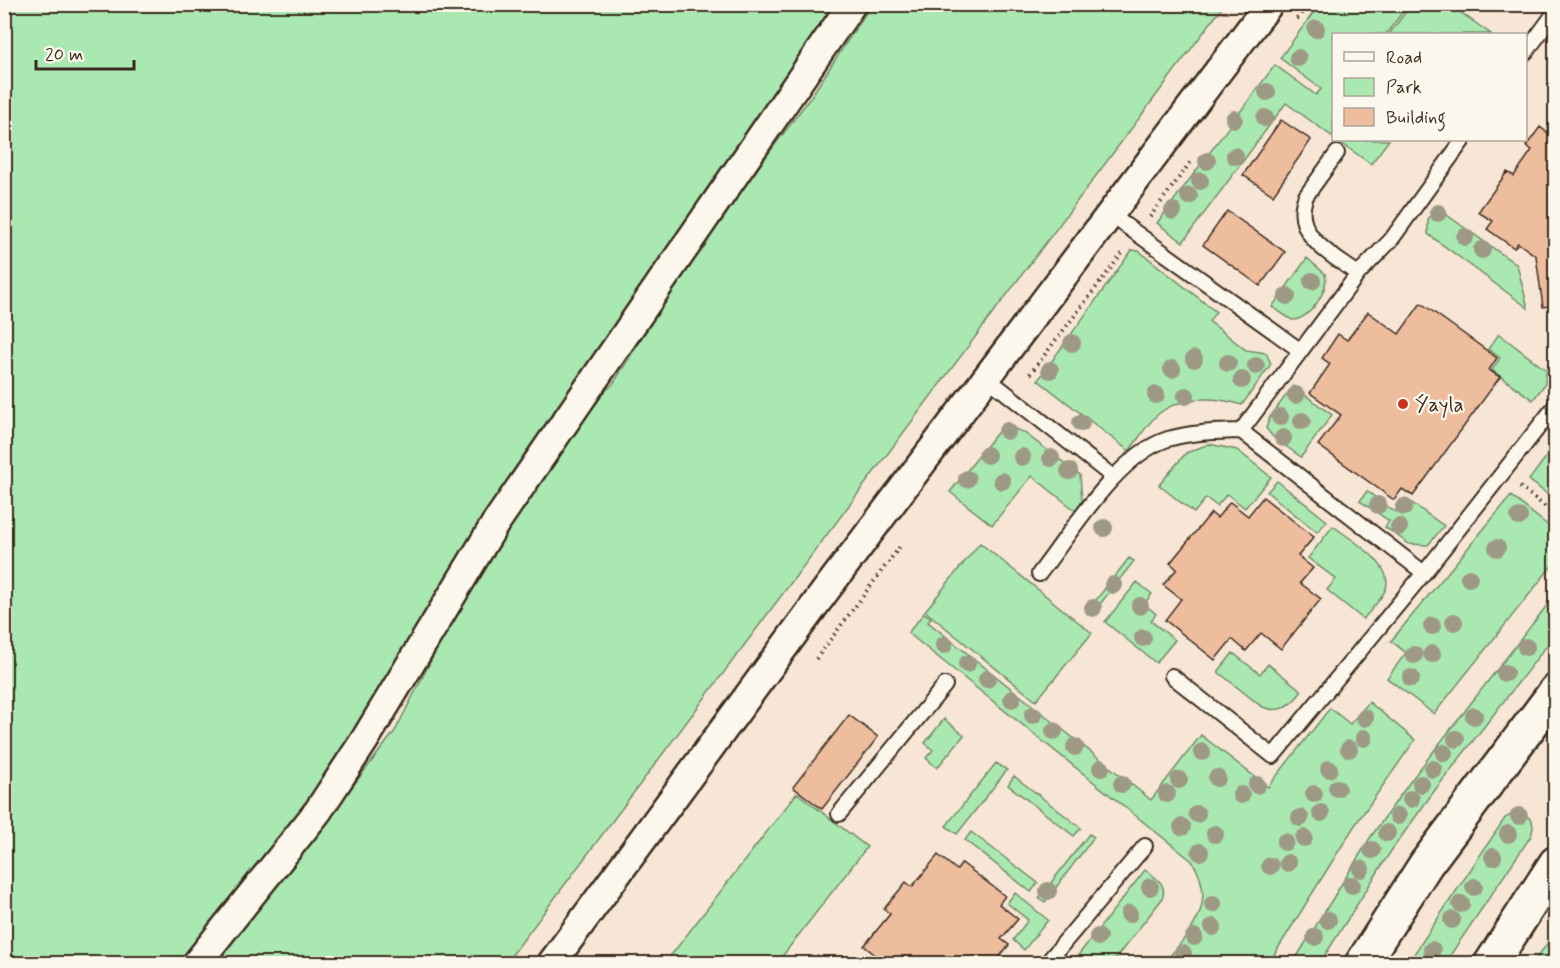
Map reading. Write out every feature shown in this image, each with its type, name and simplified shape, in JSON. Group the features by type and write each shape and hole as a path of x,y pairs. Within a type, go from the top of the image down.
{"main road":[{"path":"1362,963 1426,864 1552,702"},
{"path":"1491,963 1556,863"}],"street":[{"path":"196,963 318,811 364,741 495,524 852,4"},
{"path":"551,963 819,600 1269,4"}],"lane":[{"path":"1527,51 1556,10"},
{"path":"1241,431 1358,274 1391,240 1462,141"},
{"path":"1337,153 1306,196 1303,204 1304,222 1312,239 1358,274"},
{"path":"1111,215 1301,351"},
{"path":"987,378 1113,477"},
{"path":"1172,676 1273,756 1424,573 1556,405"},
{"path":"1039,574 1113,477 1139,454 1166,440 1196,432 1241,431 1424,573"},
{"path":"839,814 945,685"},
{"path":"1046,963 1145,846"}],"path":[{"path":"1294,23 1308,4"},
{"path":"1012,398 1195,156"},
{"path":"1503,473 1556,515"},
{"path":"810,668 908,536"}],"green space":[{"path":"5,5 834,5 488,510 358,732 305,810 181,964 5,964"},
{"path":"871,5 1224,5 506,963 216,964 395,731 471,582 585,410 613,384 697,249 810,98"},
{"path":"1319,5 1408,5 1387,33 1332,33 1332,136 1286,103 1183,242 1157,223 1275,65 1316,95 1321,89 1280,58"},
{"path":"1411,5 1450,5 1490,33 1390,33"},
{"path":"1338,141 1388,141 1371,164"},
{"path":"1437,208 1517,265 1528,308 1428,234 1428,219"},
{"path":"1132,250 1139,251 1216,312 1209,321 1246,350 1266,353 1271,364 1242,405 1221,400 1201,399 1171,406 1152,420 1129,451 1038,380"},
{"path":"1307,258 1325,274 1326,281 1321,296 1311,310 1299,319 1292,320 1272,307"},
{"path":"1499,334 1546,370 1545,384 1533,400 1492,370 1500,358 1488,349"},
{"path":"1293,386 1332,415 1301,457 1273,437 1266,428 1270,417"},
{"path":"1008,427 1023,432 1080,475 1082,501 1076,511 1032,476 992,525 950,492 1001,428"},
{"path":"1209,444 1237,450 1271,477 1245,508 1227,494 1217,506 1206,498 1194,513 1159,485 1186,453"},
{"path":"1555,445 1555,500 1529,480"},
{"path":"1277,481 1327,521 1317,532 1267,492"},
{"path":"1367,491 1395,512 1405,498 1444,526 1428,545 1409,544 1385,527 1389,521 1360,501"},
{"path":"1511,496 1555,531 1555,562 1434,714 1387,678 1406,653 1391,641"},
{"path":"1333,526 1369,553 1377,561 1387,579 1382,596 1363,619 1327,590 1336,579 1308,558"},
{"path":"980,543 1092,633 1036,701 925,611"},
{"path":"1129,558 1134,561 1093,613 1088,610"},
{"path":"1137,582 1152,594 1144,604 1156,614 1151,621 1175,640 1156,663 1105,622"},
{"path":"1555,595 1555,635 1432,794 1391,851 1320,963 1293,963 1370,838 1412,779"},
{"path":"924,613 931,618 928,622 1151,800 1201,735 1268,787 1330,708 1350,724 1369,702 1415,740 1353,828 1269,963 1164,963 1192,928 1202,904 1203,891 1200,876 1192,861 908,633"},
{"path":"1233,653 1260,674 1268,664 1302,691 1284,708 1273,710 1261,706 1218,672"},
{"path":"944,719 964,735 937,768 926,758 933,750 925,743"},
{"path":"996,763 1007,770 957,834 946,826"},
{"path":"1014,776 1081,828 1074,836 1008,785"},
{"path":"797,793 867,847 777,963 665,963"},
{"path":"1519,811 1532,820 1531,836 1445,963 1408,963 1505,818"},
{"path":"971,832 1038,883 1031,892 965,840"},
{"path":"1089,834 1094,837 1045,902 1039,898"},
{"path":"1145,870 1162,885 1162,899 1112,963 1072,963"},
{"path":"1015,893 1048,920 1024,950 1013,940 1028,920 1007,903"},
{"path":"1555,933 1555,963 1533,963"}],"building":[{"path":"1281,120 1311,140 1273,195 1243,175"},
{"path":"1556,123 1556,305 1543,307 1536,256 1518,243 1514,248 1487,229 1493,221 1478,212 1507,172 1514,176 1532,150 1526,146 1540,127 1548,133"},
{"path":"1227,211 1285,252 1260,286 1203,245"},
{"name":"Ýayla","path":"1421,303 1497,358 1489,370 1500,377 1413,496 1402,489 1394,500 1318,445 1341,415 1310,393 1330,364 1322,358 1338,334 1347,340 1368,312 1399,334"},
{"path":"1263,497 1314,537 1298,556 1313,568 1300,583 1321,599 1281,649 1261,633 1246,651 1232,639 1215,660 1165,620 1181,599 1163,585 1177,569 1170,563 1211,513 1217,518 1230,502 1248,516"},
{"path":"849,715 878,737 822,809 793,787"},
{"path":"938,855 957,870 962,863 1005,896 999,904 1018,919 1001,939 1009,945 994,964 881,964 883,961 864,946 890,914 884,909 906,882 912,887"}],"place":[{"name":"Ýayla","path":"1403,404"}]}
